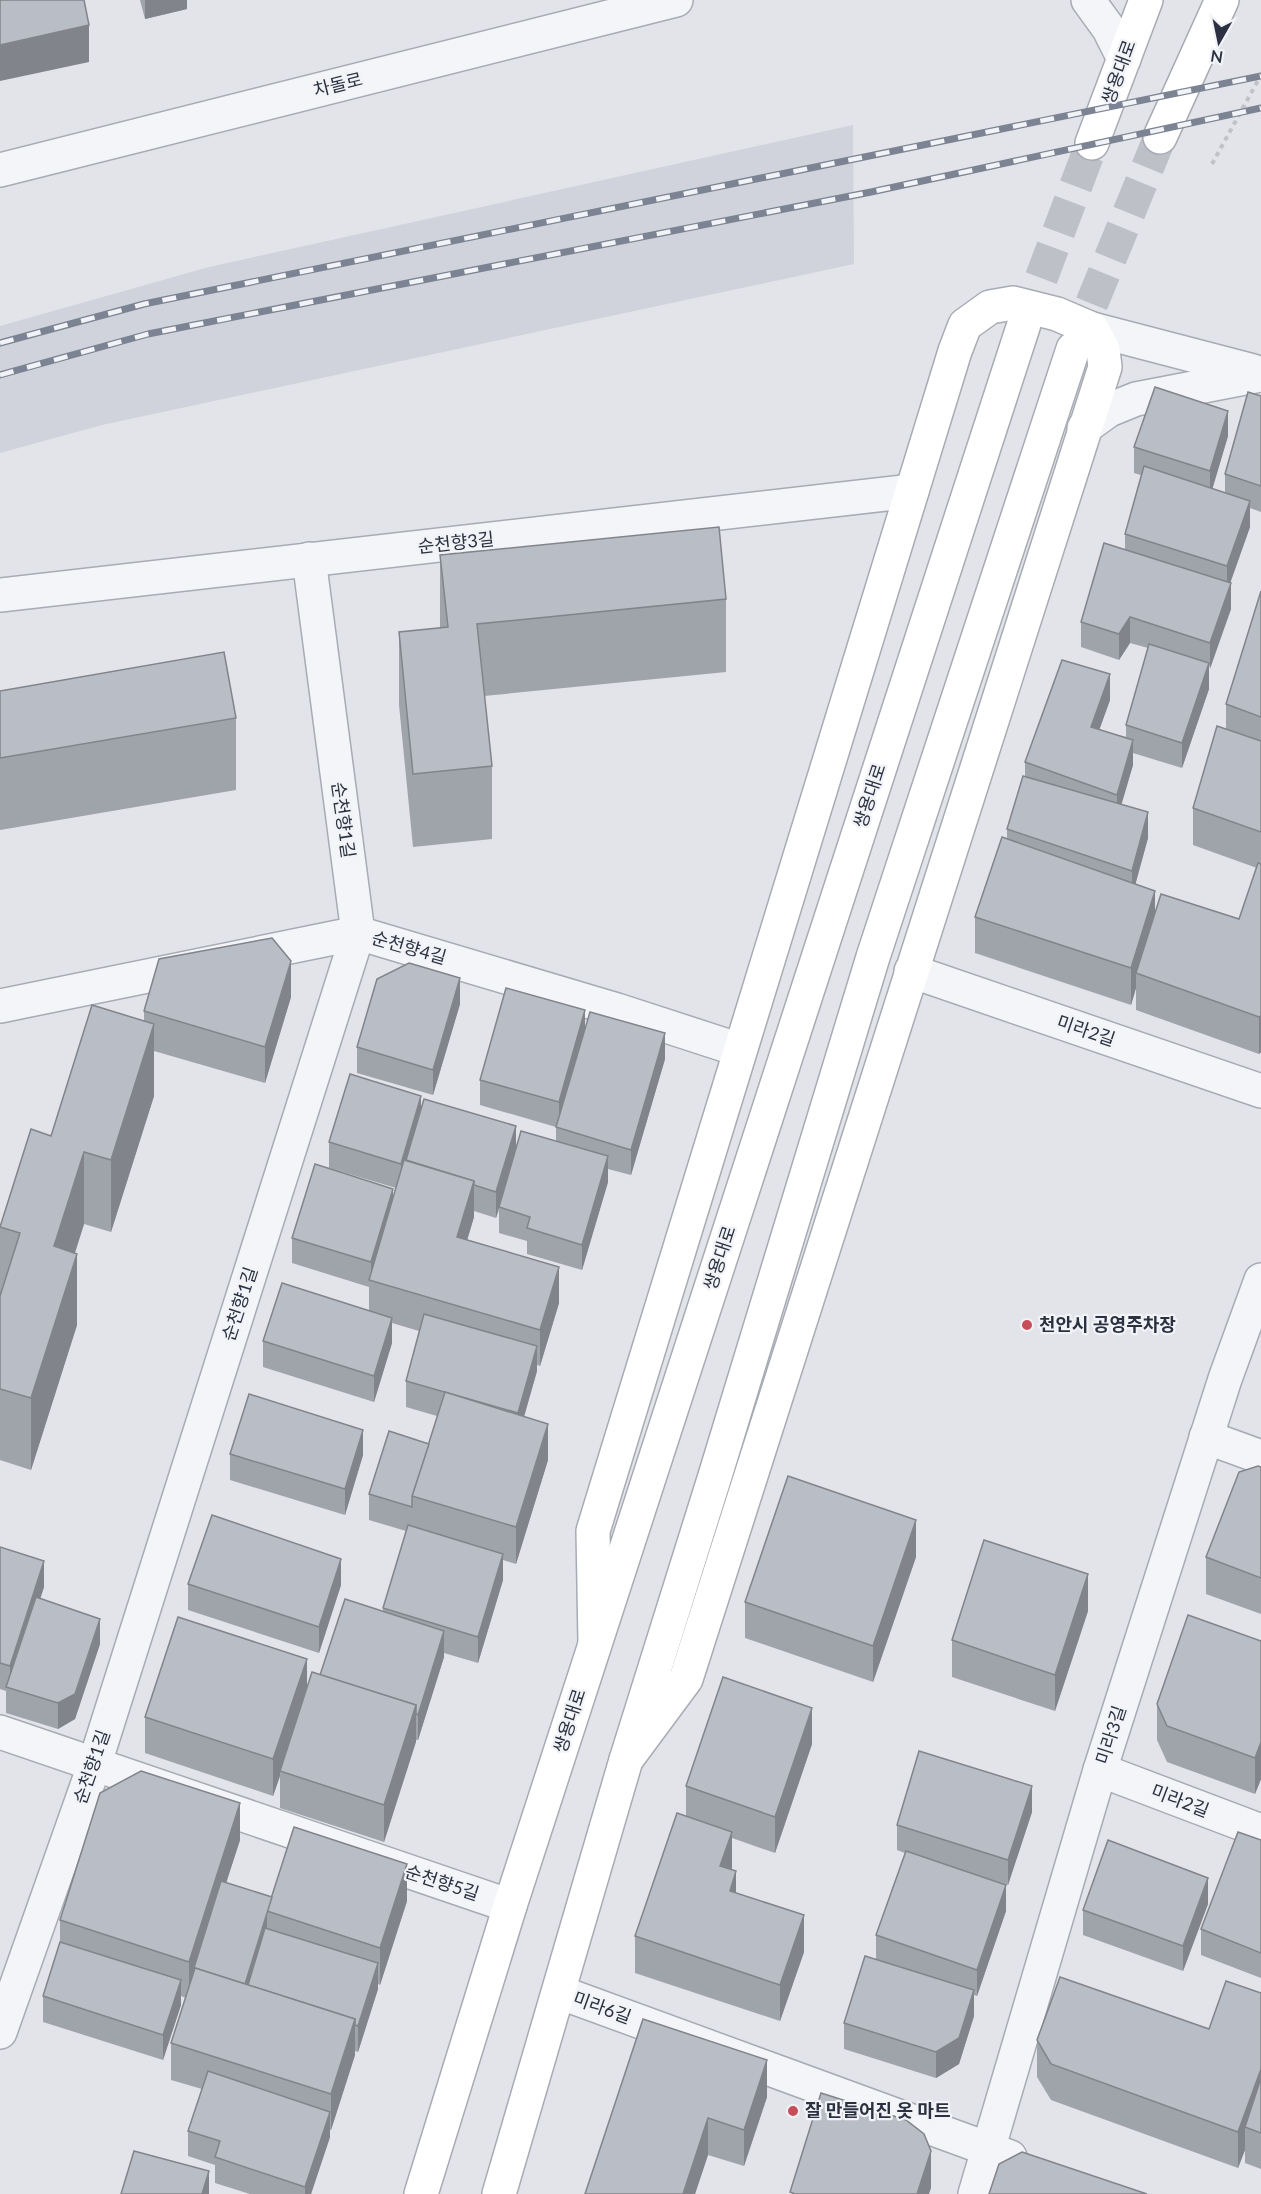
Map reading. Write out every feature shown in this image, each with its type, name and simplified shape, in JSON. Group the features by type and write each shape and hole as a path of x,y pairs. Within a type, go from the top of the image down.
{"main road":[{"name":"쌍용대로","path":"1092,143 1146,0"},
{"path":"1160,137 1222,0"},
{"path":"595,1643 593,1531 955,351 965,325 990,307 1013,303 1057,314 1083,339 1103,350 1105,367 686,1679 626,1760"},
{"name":"쌍용대로","path":"421,2194 510,1906 1024,324"},
{"path":"499,2194 626,1760 873,957 1083,339"}],"street":[{"name":"차돌로","path":"0,170 676,0"},
{"path":"1088,0 1109,29 1124,59"},
{"path":"1083,339 1261,374"},
{"path":"1084,428 1109,410 1136,399 1261,374"},
{"name":"순천향3길","path":"0,595 912,491"},
{"name":"순천향1길","path":"0,2032 94,1766 358,933 309,559"},
{"name":"순천향4길","path":"0,1006 358,933 617,1010 740,1050"},
{"name":"미라2길","path":"911,971 1261,1091"},
{"name":"미라3길","path":"975,2194 1100,1770 1206,1437 1261,1280"},
{"path":"1206,1437 1261,1457"},
{"name":"순천향5길","path":"0,1732 94,1766 510,1906"},
{"name":"미라2길","path":"1100,1770 1261,1831"},
{"name":"미라6길","path":"559,1992 988,2150 1043,2168"}],"path":[{"path":"1212,165 1261,75"}],"shaded area":[{"path":"853,125 854,264 102,425 0,453 0,326 209,267"}],"building":[{"path":"0,0 84,0 89,25 0,45"},
{"path":"1155,387 1228,411 1210,471 1134,447"},
{"path":"1248,392 1261,396 1261,486 1225,474"},
{"path":"1144,466 1250,501 1227,566 1125,534"},
{"path":"719,527 726,599 477,624 492,766 413,774 399,632 448,627 440,555"},
{"path":"1104,543 1231,583 1210,643 1130,617 1119,634 1081,622"},
{"path":"1261,591 1261,717 1226,704"},
{"path":"1149,644 1209,663 1182,743 1126,725"},
{"path":"224,652 236,718 0,758 0,691"},
{"path":"1062,660 1110,674 1091,727 1133,740 1117,795 1025,762"},
{"path":"1217,726 1261,741 1261,832 1193,808"},
{"path":"1023,776 1148,812 1132,871 1007,829"},
{"path":"1002,837 1155,891 1131,968 975,917"},
{"path":"1258,863 1261,864 1261,1016 1136,973 1161,894 1239,919"},
{"path":"272,938 291,961 265,1047 144,1011 159,959"},
{"path":"409,963 460,978 433,1070 357,1047 377,979"},
{"path":"506,988 585,1010 559,1102 480,1080"},
{"path":"92,1005 154,1024 111,1160 84,1152 54,1246 77,1254 31,1398 0,1389 0,1296 20,1233 0,1227 31,1129 51,1136"},
{"path":"590,1012 665,1033 631,1150 556,1127"},
{"path":"350,1074 421,1096 401,1164 329,1142"},
{"path":"424,1099 516,1126 496,1192 474,1185 474,1181 406,1160"},
{"path":"521,1131 608,1156 582,1245 527,1228 530,1217 499,1207"},
{"path":"404,1160 474,1181 457,1237 559,1267 540,1330 369,1280"},
{"path":"315,1164 393,1189 371,1262 292,1238"},
{"path":"282,1283 392,1318 374,1376 263,1341"},
{"path":"424,1314 537,1346 518,1413 406,1381"},
{"path":"445,1392 548,1424 516,1527 412,1496"},
{"path":"249,1394 363,1430 345,1489 230,1454"},
{"path":"389,1431 429,1444 412,1496 412,1507 369,1494"},
{"path":"1261,1467 1261,1578 1206,1557 1239,1472"},
{"path":"788,1476 916,1520 873,1646 745,1602"},
{"path":"212,1515 341,1559 319,1627 188,1584"},
{"path":"408,1525 503,1554 478,1637 383,1608"},
{"path":"984,1540 1088,1574 1055,1675 952,1640"},
{"path":"0,1547 44,1561 10,1666 0,1663"},
{"path":"36,1597 100,1619 75,1694 58,1703 6,1687"},
{"path":"345,1599 444,1631 418,1715 416,1705 320,1675"},
{"path":"1188,1615 1261,1641 1261,1742 1255,1758 1167,1726 1157,1704"},
{"path":"178,1617 307,1659 273,1759 145,1717"},
{"path":"312,1672 416,1705 384,1805 280,1771"},
{"path":"723,1677 812,1708 775,1817 686,1786"},
{"path":"919,1751 1032,1786 1008,1860 897,1825"},
{"path":"141,1771 240,1803 189,1962 60,1920 100,1793"},
{"path":"677,1813 732,1832 720,1866 736,1871 730,1891 804,1915 780,1985 635,1936"},
{"path":"294,1827 407,1864 380,1948 267,1911"},
{"path":"1238,1832 1261,1840 1261,1953 1201,1929"},
{"path":"1108,1840 1208,1878 1183,1946 1083,1910"},
{"path":"906,1851 1006,1885 977,1970 876,1935"},
{"path":"221,1881 272,1897 245,1984 195,1968 192,1974"},
{"path":"265,1928 378,1963 358,2026 355,2025 355,2019 248,1985"},
{"path":"60,1942 181,1980 163,2035 43,1996"},
{"path":"865,1956 974,1990 959,2038 936,2052 844,2023"},
{"path":"195,1968 355,2019 331,2094 171,2043"},
{"path":"1060,1977 1209,2029 1226,1981 1261,1993 1261,2069 1238,2132 1051,2064 1037,2040"},
{"path":"643,2019 767,2060 744,2130 708,2118 683,2194 585,2194"},
{"path":"208,2071 330,2112 305,2187 215,2157 220,2141 188,2131"},
{"path":"1261,2078 1261,2133 1245,2127"},
{"path":"821,2093 906,2120 924,2134 931,2151 917,2194 795,2194 790,2192"},
{"path":"134,2151 209,2171 202,2194 121,2194"},
{"path":"1022,2152 1147,2194 989,2194 999,2164"}],"tunnel":[{"path":"1073,349 1160,137"},
{"path":"1024,324 1092,143"}],"railway":[{"path":"0,343 144,304 1261,76"},
{"path":"0,375 148,334 871,192 1261,108"}],"place":[{"name":"천안시 공영주차장","path":"1027,1325"},
{"name":"잘 만들어진 옷 마트","path":"793,2111"}]}
